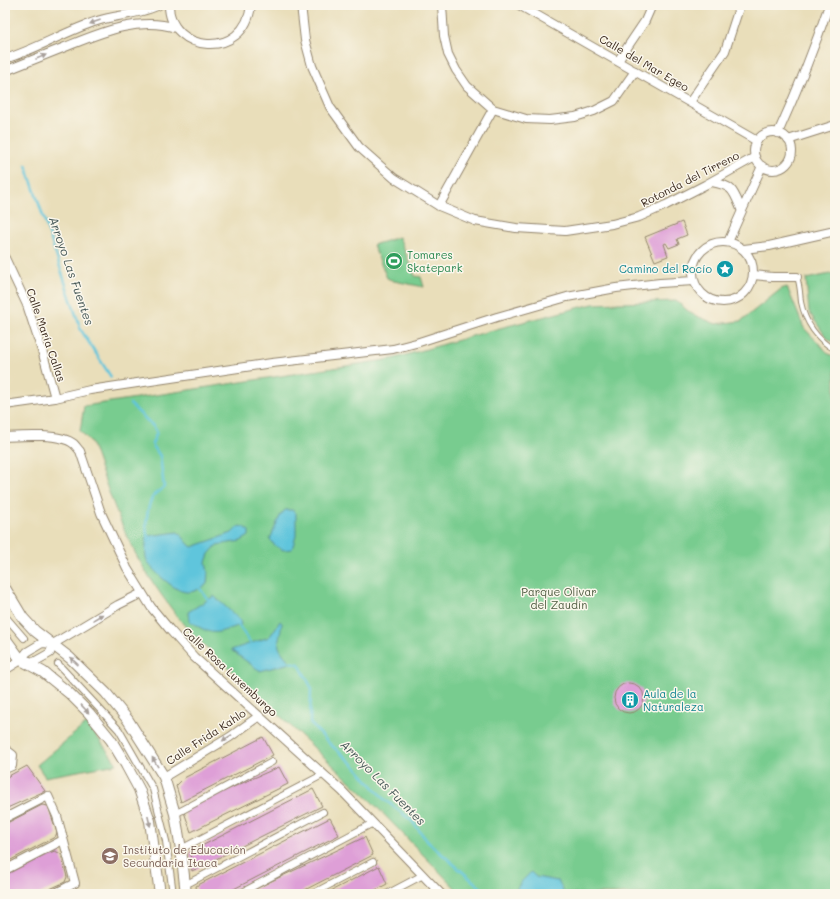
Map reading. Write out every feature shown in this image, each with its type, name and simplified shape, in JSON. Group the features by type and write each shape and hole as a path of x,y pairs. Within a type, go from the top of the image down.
{"street":[{"path":"5,59 96,21 149,10 159,5"},
{"path":"169,5 171,18 176,28 186,37 198,43 211,45 224,42 236,36 245,26 250,14 251,5"},
{"name":"Rotonda del Tirreno","path":"301,5 305,40 312,66 330,106 359,146 394,178 439,206 475,221 516,228 565,231 612,224 639,217 666,205 712,182 755,157"},
{"path":"442,5 444,36 448,54 456,70 467,86 493,109 526,119 550,120 575,117 594,111 614,101 635,71"},
{"name":"Calle del Mar Egeo","path":"520,5 757,141"},
{"path":"618,61 645,21 652,5"},
{"path":"690,102 725,51 740,5"},
{"path":"778,133 801,81 829,5"},
{"path":"5,71 98,34 128,26 150,23 165,24 176,28"},
{"path":"439,206 493,109"},
{"path":"788,140 835,125"},
{"path":"778,133 788,140 791,146 791,157 784,167 773,170 762,166 755,157 754,152 757,141 766,134 778,133"},
{"path":"728,242 741,209 762,166"},
{"path":"712,182 724,184 730,187 734,192 741,209"},
{"path":"744,249 769,246 835,232"},
{"path":"728,242 736,244 744,249 750,257 753,266 751,284 746,292 739,298 726,302 713,300 698,290 694,281 694,264 697,256 703,249 710,244 728,242"},
{"name":"Calle María Callas","path":"5,258 27,305 55,398"},
{"path":"753,276 797,277"},
{"path":"5,405 55,398 90,390 272,363 393,349 416,344 497,317 567,297 616,288 694,281"},
{"name":"Calle Rosa Luxemburgo","path":"5,437 38,436 62,439 73,443 77,447 87,467 101,513 127,568 151,607 194,657 324,774 441,894"},
{"path":"5,588 22,618 35,631 70,658 106,693 128,720 164,777 174,814 181,849 185,890 323,812"},
{"path":"5,670 21,660 27,652 42,643 53,644 118,605 142,593"},
{"path":"5,616 24,638"},
{"path":"5,638 21,660 43,672 70,693 111,740 139,789 150,821 160,894"},
{"path":"21,660 34,662 50,653 53,644"},
{"path":"58,664 119,730 153,789 166,841 173,894"},
{"name":"Calle Frida Kahlo","path":"164,777 230,737 259,716"},
{"path":"5,749 13,755 12,766 5,769"},
{"path":"174,814 272,762"},
{"path":"181,849 324,774"},
{"path":"5,818 48,796 57,816 75,883 54,894"},
{"path":"239,894 373,823"},
{"path":"5,870 63,840"},
{"path":"312,894 373,862"},
{"path":"387,894 423,875"}],"lane":[{"path":"797,277 800,285 801,304 811,328 829,347 835,350"}],"green space":[{"name":"Tomares Skatepark","path":"399,237 415,276 421,277 424,287 394,281 387,278 373,245"},
{"path":"835,273 835,344 826,337 809,312 806,279"},
{"name":"Parque Olivar del Zaudín","path":"787,287 804,328 829,354 835,357 835,894 461,894 371,801 188,630 161,595 138,558 116,510 91,442 80,431 84,406 392,359 500,328 593,304 676,301 692,314 716,324 741,321 781,289"},
{"path":"87,723 117,764 45,777 37,765"}],"water":[{"path":"285,510 292,510 296,513 296,536 292,549 283,550 274,545 270,539 280,516"},
{"path":"239,526 244,527 249,531 249,536 241,541 217,545 209,554 206,562 208,573 207,584 200,589 188,592 178,589 161,577 149,564 146,558 147,536 178,532 192,547 232,533"},
{"path":"214,596 240,620 241,625 219,632 209,632 189,621 188,612"},
{"path":"280,621 282,623 279,648 291,663 260,671 231,650 269,637"},
{"path":"531,872 536,877 558,881 565,894 499,894 514,893 521,882"}],"building":[{"path":"682,222 687,235 677,239 679,244 669,248 666,243 664,244 668,256 655,261 645,237"},
{"name":"Aula de la Naturaleza","path":"629,683 635,684 643,692 643,704 635,712 629,713 623,712 615,704 614,698 615,692 623,684"},
{"path":"263,737 273,755 181,802 176,786 184,778"},
{"path":"27,766 45,791 5,809 5,778"},
{"path":"279,767 288,784 191,832 183,809"},
{"path":"313,789 322,806 192,871 190,852"},
{"path":"42,805 48,806 57,833 55,837 5,863 5,824"},
{"path":"330,818 339,835 224,894 197,894 196,886"},
{"path":"365,837 373,855 297,894 244,894"},
{"path":"55,851 61,854 67,877 65,882 39,894 5,894 5,875"},
{"path":"379,866 387,884 368,894 325,894"}],"waterway":[{"name":"Arroyo Las Fuentes","path":"26,165 81,330 111,377"},
{"name":"Arroyo Las Fuentes","path":"130,404 153,426 157,432 152,444 160,456 164,487 154,495 150,504 146,523 149,538"},
{"name":"Arroyo Las Fuentes","path":"198,586 210,602"},
{"name":"Arroyo Las Fuentes","path":"237,623 252,645"},
{"name":"Arroyo Las Fuentes","path":"289,662 299,664 311,687 310,723 330,744 354,765 384,799 412,821 428,842 488,894"}],"place":[{"name":"Tomares Skatepark","path":"394,261"},
{"name":"Camino del Rocío","path":"725,269"},
{"name":"Aula de la Naturaleza","path":"630,700"},
{"name":"Instituto de Educación Secundaria Itaca","path":"110,856"}]}
